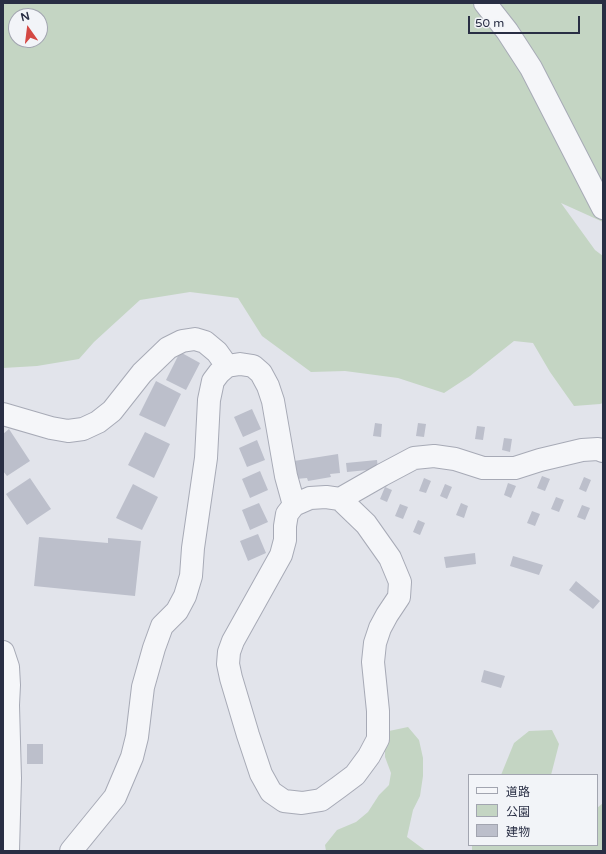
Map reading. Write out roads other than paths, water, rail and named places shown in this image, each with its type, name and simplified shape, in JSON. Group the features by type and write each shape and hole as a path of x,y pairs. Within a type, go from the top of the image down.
{"street":[{"path":"485,3 507,31 531,68 603,208"},
{"path":"3,414 51,428 68,431 83,429 98,422 112,411 142,373 168,348 182,341 196,339 205,342 216,352 227,366"},
{"path":"74,846 115,797 132,757 137,737 143,687 154,648 162,626 176,611 185,596 190,576 206,458 209,400 213,381 227,366 240,364 252,366 261,373 268,386 273,401 286,476 294,505"},
{"path":"340,499 366,524 390,558 400,582 399,597 380,628 375,643 374,662 378,711 378,740 369,756 355,775 321,800 302,803 284,801 271,792 261,774 228,664 229,652 233,641 281,555 285,540 287,514 294,505 310,498 340,499 414,458 434,456 455,459 483,468 515,468 540,460 582,450 598,449 603,451"},
{"path":"3,652 8,667 9,686 8,705 10,778 8,851"}]}
